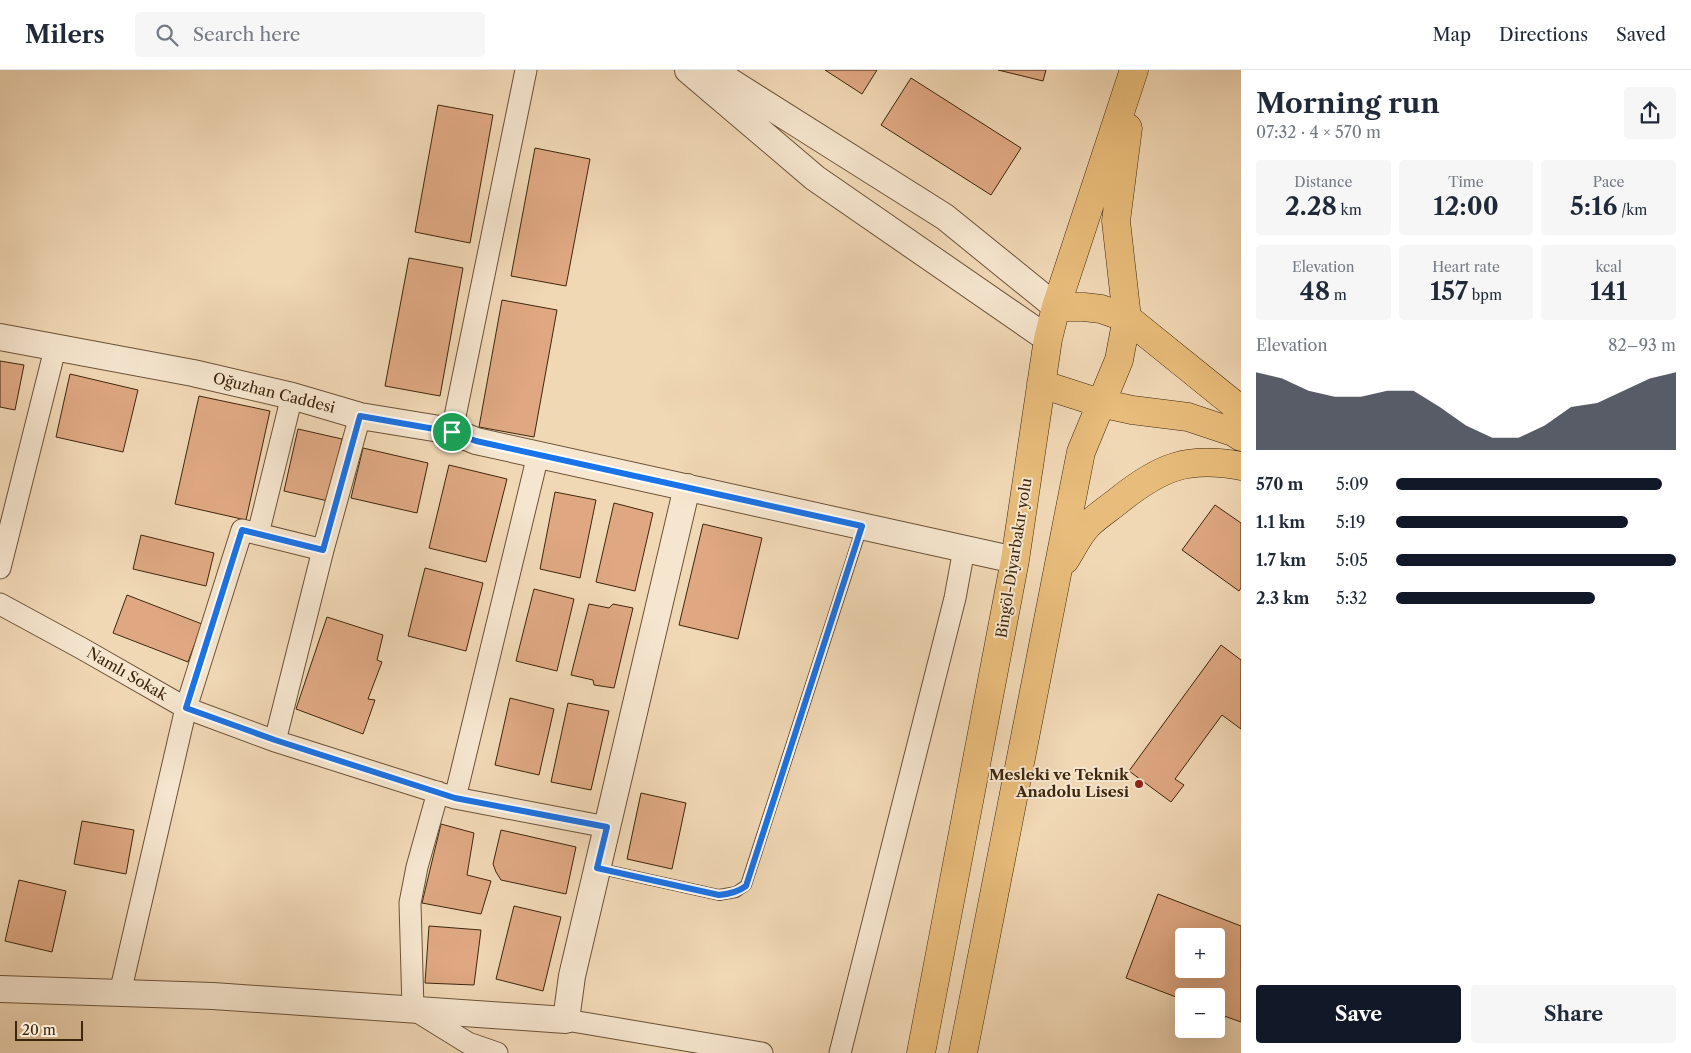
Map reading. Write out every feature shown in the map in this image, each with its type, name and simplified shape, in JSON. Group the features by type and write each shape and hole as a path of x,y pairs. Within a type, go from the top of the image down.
{"main road":[{"name":"Bingöl-Diyarbakır yolu","path":"921,1053 1015,560 1048,340 1056,307 1134,70"},
{"name":"Bingöl-Diyarbakır yolu","path":"963,1053 1080,452 1119,360 1127,318 1116,221 1134,70"},
{"path":"1056,307 1084,307 1127,318 1241,410"},
{"path":"1041,384 1100,403 1132,410 1188,417 1232,432 1241,437"},
{"path":"1057,574 1087,526 1146,480 1168,469 1190,462 1218,461 1241,466"}],"street":[{"path":"452,432 526,70"},
{"path":"688,70 815,178 1048,340"},
{"path":"712,70 945,217 1056,307"},
{"name":"Oğuzhan Caddesi","path":"0,338 192,373 292,396 360,416 452,432 476,441 1015,560"},
{"path":"0,568 55,349"},
{"path":"258,534 292,396"},
{"path":"275,740 323,550 360,416"},
{"path":"413,1009 410,903 416,867 447,795 538,455"},
{"path":"566,1020 572,976 687,487"},
{"path":"120,993 186,708 242,530 323,550"},
{"path":"840,1053 955,598 964,549"},
{"name":"Namlı Sokak","path":"0,604 82,648 186,708 275,740 447,795 607,827"},
{"path":"0,989 213,996 566,1020 762,1053"},
{"path":"413,1009 468,1044 497,1053"}],"lane":[{"path":"597,868 719,895 736,892 746,886 862,526"}],"building":[{"path":"825,70 877,70 862,94"},
{"path":"998,70 1046,70 1043,81"},
{"path":"911,78 1021,148 991,195 881,125"},
{"path":"438,105 493,115 470,243 415,232"},
{"path":"535,148 590,159 566,286 511,276"},
{"path":"409,258 463,268 440,396 385,386"},
{"path":"502,300 557,310 534,437 479,427"},
{"path":"0,361 24,365 15,410 0,407"},
{"path":"70,374 138,390 123,452 56,437"},
{"path":"199,396 270,411 246,520 175,504"},
{"path":"298,429 342,439 328,501 284,491"},
{"path":"363,448 428,463 417,513 351,498"},
{"path":"449,465 507,479 486,562 429,548"},
{"path":"555,492 596,500 580,578 540,569"},
{"path":"614,503 653,513 635,591 596,582"},
{"path":"1215,505 1241,523 1241,588 1239,591 1182,550"},
{"path":"703,524 762,538 738,639 679,625"},
{"path":"141,535 214,553 206,586 133,569"},
{"path":"425,568 483,583 466,651 408,636"},
{"path":"534,589 574,599 557,671 516,661"},
{"path":"127,595 202,624 188,662 113,633"},
{"path":"589,604 609,608 613,604 633,608 614,688 594,685 593,680 571,675"},
{"path":"327,617 383,635 377,660 382,662 368,699 375,700 363,734 296,709"},
{"path":"1221,645 1241,660 1241,729 1222,715 1175,779 1184,785 1171,802 1129,771"},
{"path":"510,698 554,709 539,775 495,765"},
{"path":"568,703 609,711 591,790 551,782"},
{"path":"641,793 686,803 672,869 627,859"},
{"path":"82,821 134,830 126,874 74,864"},
{"path":"441,824 474,833 467,875 491,881 481,914 422,903"},
{"path":"501,830 576,847 566,894 501,880 493,864"},
{"path":"19,880 66,891 52,952 5,941"},
{"path":"1158,894 1241,926 1241,1022 1225,1016 1225,988 1175,988 1175,997 1126,978"},
{"path":"514,906 561,917 543,991 496,979"},
{"path":"429,926 481,930 474,985 425,983"}],"place":[{"name":"Mesleki ve Teknik Anadolu Lisesi","path":"1139,784"}],"route":[{"path":"360,416 452,432 476,441 862,526 746,886 736,892 719,895 597,868 607,827 455,798 275,740 186,708 242,530 323,550 360,416"}]}
